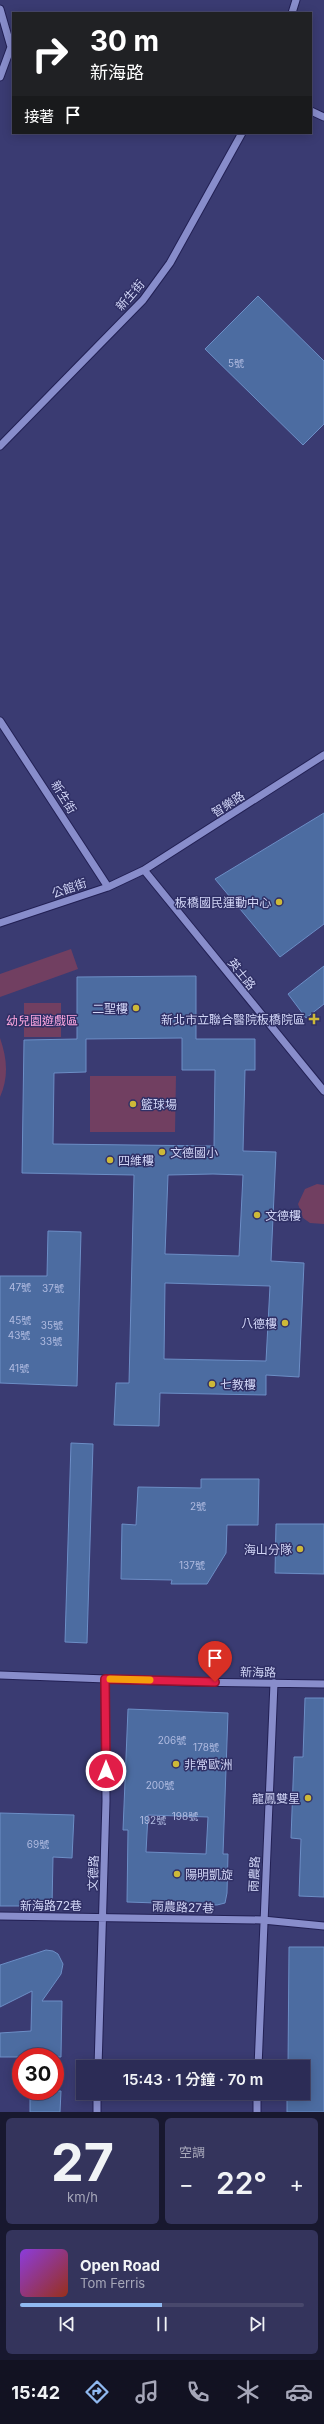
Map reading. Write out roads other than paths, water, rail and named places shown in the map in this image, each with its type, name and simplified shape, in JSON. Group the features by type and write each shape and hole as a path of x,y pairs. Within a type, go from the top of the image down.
{"street":[{"path":"292,12 296,0"},
{"path":"0,9 11,48 0,77"},
{"path":"312,111 324,117"},
{"name":"新生街","path":"0,446 142,300 170,263 241,134"},
{"name":"新生街","path":"0,721 108,887"},
{"name":"智樂路","path":"144,870 324,755"},
{"name":"公館街","path":"0,923 108,887 144,870"},
{"name":"英士路","path":"144,870 324,1091"},
{"name":"新海路","path":"0,1675 324,1684"},
{"name":"文德路","path":"98,2060 106,1801 105,1679"},
{"name":"雨農路","path":"258,2060 274,1683"},
{"name":"新海路72巷","path":"0,1916 103,1916"},
{"name":"雨農路27巷","path":"103,1916 263,1920 324,1926"},
{"path":"97,2100 97,2112"},
{"path":"257,2100 257,2112"}],"place":[{"name":"板橋國民運動中心","path":"279,902"},
{"name":"二聖樓","path":"136,1008"},
{"name":"新北市立聯合醫院板橋院區","path":"314,1019"},
{"name":"籃球場","path":"133,1104"},
{"name":"文德國小","path":"162,1152"},
{"name":"四維樓","path":"110,1160"},
{"name":"文德樓","path":"257,1215"},
{"name":"八德樓","path":"285,1323"},
{"name":"七教樓","path":"212,1384"},
{"name":"海山分隊","path":"300,1549"},
{"name":"非常歐洲","path":"176,1764"},
{"name":"龍鳳雙星","path":"308,1798"},
{"name":"陽明凱旋","path":"177,1874"}],"park label":[{"name":"幼兒園遊戲區","path":"42,1020"}]}
